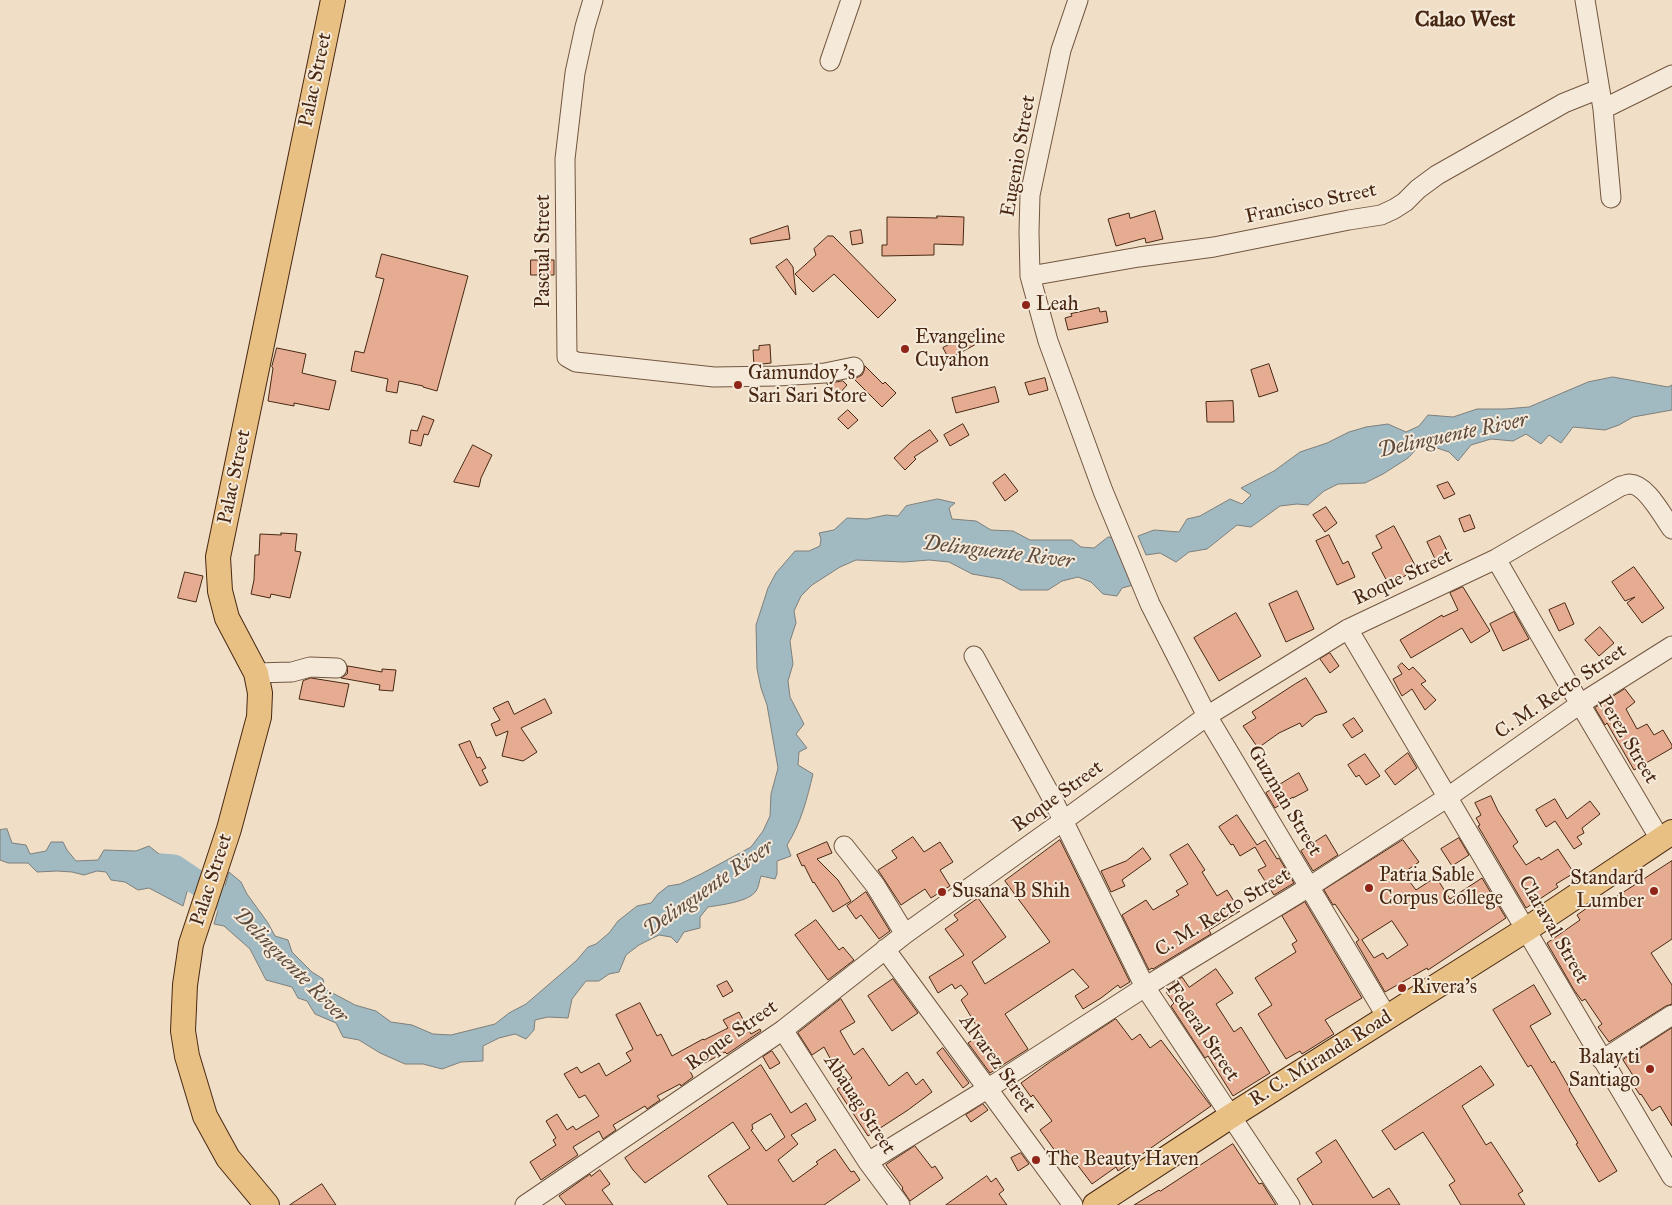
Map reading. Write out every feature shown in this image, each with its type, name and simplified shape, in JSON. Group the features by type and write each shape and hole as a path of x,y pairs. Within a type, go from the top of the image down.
{"main road":[{"name":"Palac Street","path":"267,1205 228,1158 205,1116 187,1056 183,1031 185,985 192,944 229,829 259,717 260,693 256,673 227,618 220,591 218,558 333,0"},
{"name":"R. C. Miranda Road","path":"1095,1205 1231,1116 1527,929 1666,836"}],"street":[{"name":"Pascual Street","path":"593,0 575,73 565,159 567,357 576,362 714,377 825,373 854,367"},
{"path":"830,61 851,0"},
{"name":"Eugenio Street","path":"1078,0 1061,50 1030,195 1030,276 1048,341 1102,491 1150,604"},
{"path":"1585,0 1603,110 1611,198"},
{"path":"1603,110 1672,75"},
{"name":"Francisco Street","path":"1030,276 1139,257 1214,247 1381,215 1405,202 1418,189 1437,175 1564,103 1599,89"},
{"name":"Roque Street","path":"525,1205 783,1030 905,934 1207,716 1348,629 1496,559 1621,486 1635,485 1647,493 1672,529"},
{"name":"Perez Street","path":"1496,559 1580,704 1666,836"},
{"name":"Guzman Street","path":"1150,604 1207,716 1387,1017"},
{"name":"Claraval Street","path":"1348,629 1527,929 1602,1060 1665,1150 1672,1177"},
{"name":"C. M. Recto Street","path":"868,1162 987,1089 1145,987 1309,887 1448,796 1580,704 1672,646"},
{"name":"Federal Street","path":"974,656 1063,821 1145,987 1290,1205"},
{"path":"256,673 292,672 310,667 337,668"},
{"path":"844,846 875,885 905,934"},
{"name":"Alvarez Street","path":"885,949 1073,1205"},
{"path":"1602,1060 1672,1015"},
{"name":"Abauag Street","path":"783,1030 868,1162 900,1205"}],"water":[{"path":"1613,377 1668,387 1672,385 1672,410 1633,417 1605,430 1573,427 1561,443 1549,435 1541,444 1526,434 1513,441 1491,439 1471,445 1458,461 1449,452 1422,443 1408,458 1365,483 1338,484 1324,491 1308,505 1280,506 1251,527 1237,525 1207,549 1189,552 1176,562 1160,553 1146,555 1138,536 1154,530 1179,532 1187,519 1200,516 1230,499 1242,504 1251,495 1241,488 1274,471 1300,452 1327,443 1349,432 1388,424 1406,432 1419,426 1428,415 1453,417 1477,409 1529,407 1588,382"},
{"path":"938,499 955,503 949,508 952,519 976,521 991,530 1013,531 1030,540 1072,540 1081,547 1094,548 1108,537 1127,538 1137,584 1122,588 1117,596 1103,594 1091,582 1078,577 1062,581 1048,590 1020,590 1001,579 972,574 949,562 929,560 904,562 856,560 840,567 812,585 801,596 794,611 796,623 790,641 793,664 788,681 790,697 804,724 796,734 807,748 799,752 798,765 813,774 800,819 787,845 791,856 777,861 775,879 761,876 757,889 752,895 734,902 708,907 700,917 700,928 684,932 677,943 671,937 659,935 639,945 626,955 619,972 609,974 599,981 586,981 572,999 568,1018 548,1017 535,1020 534,1030 526,1039 515,1034 499,1038 483,1046 483,1061 461,1062 442,1069 423,1064 405,1064 380,1053 359,1040 343,1037 336,1023 315,1014 307,1001 298,998 292,987 266,980 250,949 224,926 214,924 229,872 241,882 275,936 288,940 292,952 312,972 323,979 325,989 355,1005 376,1011 391,1022 412,1025 433,1034 451,1035 495,1024 509,1013 526,1004 576,961 588,947 596,944 609,933 618,921 637,906 651,903 668,886 680,884 751,847 763,831 770,816 771,794 778,768 767,705 757,669 756,625 768,588 776,573 795,551 809,551 820,546 821,539 819,533 834,530 847,518 867,519 886,515 898,516 906,506"},
{"path":"7,829 12,843 26,845 30,854 46,851 51,842 63,842 76,861 98,860 104,850 136,851 149,846 159,854 171,856 194,867 183,906 149,888 138,890 125,882 111,880 106,872 97,871 84,875 57,871 37,872 28,863 8,863 0,860 0,830"}],"building":[{"path":"1155,211 1163,239 1146,243 1145,238 1116,246 1108,219 1129,213 1130,218"},
{"path":"937,216 964,217 963,245 934,244 934,255 882,256 882,245 887,245 887,217 937,218"},
{"path":"788,226 790,239 751,244 750,239"},
{"path":"861,230 863,243 852,245 850,232"},
{"path":"828,236 833,236 896,300 878,318 834,274 813,292 795,274 816,255 814,249"},
{"path":"382,254 468,276 437,391 399,381 397,393 386,391 388,379 351,371 355,351 364,353 384,279 376,277"},
{"path":"787,259 793,267 796,295 776,267"},
{"path":"531,260 554,260 554,275 531,275"},
{"path":"1099,308 1100,312 1106,311 1108,322 1068,330 1065,318 1072,316 1071,314"},
{"path":"975,331 978,343 949,359 943,348"},
{"path":"770,345 771,363 754,365 753,350 759,350 759,346"},
{"path":"277,348 306,354 302,373 336,381 329,410 294,403 294,406 268,401 272,367"},
{"path":"1269,364 1278,391 1259,397 1251,370"},
{"path":"865,366 883,384 885,382 896,393 882,407 854,379 862,375"},
{"path":"1045,378 1048,390 1029,395 1025,383"},
{"path":"843,381 847,385 838,395 827,384"},
{"path":"995,387 999,402 956,413 952,398"},
{"path":"1233,401 1234,422 1207,422 1206,402"},
{"path":"848,410 858,420 848,429 838,419"},
{"path":"423,416 434,420 428,435 424,434 421,446 409,443 411,430 417,431"},
{"path":"963,424 969,435 950,446 944,435"},
{"path":"930,430 938,441 914,457 916,459 905,470 894,458 910,443"},
{"path":"473,445 492,455 481,478 479,487 454,482"},
{"path":"1005,474 1018,491 1005,501 993,483"},
{"path":"1448,482 1455,494 1444,499 1437,486"},
{"path":"1326,507 1337,523 1325,532 1313,515"},
{"path":"1470,515 1475,528 1464,532 1459,519"},
{"path":"1394,526 1417,569 1389,585 1372,553 1382,548 1376,536"},
{"path":"281,533 297,534 295,551 301,552 290,598 271,594 270,598 251,594 254,580 255,555 259,555 260,534 281,535"},
{"path":"1329,535 1343,564 1348,561 1355,577 1337,585 1316,541"},
{"path":"1440,536 1450,557 1436,561 1427,542"},
{"path":"1634,567 1664,608 1642,623 1627,603 1635,597 1625,601 1612,582"},
{"path":"185,572 203,576 196,602 178,598"},
{"path":"1463,587 1490,631 1471,643 1462,628 1411,658 1400,640 1442,615 1443,617 1458,610 1450,593"},
{"path":"1297,591 1314,629 1286,642 1269,604"},
{"path":"1565,603 1574,624 1559,631 1549,610"},
{"path":"1514,612 1529,639 1503,651 1490,624"},
{"path":"1236,613 1261,656 1219,681 1194,638"},
{"path":"1600,627 1614,643 1599,656 1585,640"},
{"path":"1330,653 1339,666 1330,673 1320,659"},
{"path":"1402,663 1409,670 1413,667 1426,681 1421,684 1436,700 1425,710 1412,689 1402,696 1393,679 1402,674 1398,667"},
{"path":"348,666 382,672 382,669 396,670 393,691 379,690 380,685 341,678 347,674"},
{"path":"311,678 349,684 344,707 299,699 303,681"},
{"path":"1306,678 1327,712 1315,716 1302,727 1300,723 1279,733 1258,748 1243,726 1256,718 1252,712"},
{"path":"1625,689 1635,702 1626,709 1637,729 1647,724 1654,735 1663,730 1672,745 1672,748 1634,770 1607,723 1605,725 1595,708"},
{"path":"545,699 552,713 521,728 537,752 523,761 502,756 508,731 496,736 491,724 500,720 493,708 508,701 514,714"},
{"path":"1354,718 1363,731 1352,738 1343,725"},
{"path":"470,741 477,758 480,757 486,768 482,770 488,782 480,786 459,745"},
{"path":"1408,753 1417,768 1395,785 1385,771"},
{"path":"1365,754 1380,776 1366,785 1359,775 1356,777 1348,765"},
{"path":"1299,773 1308,790 1275,808 1266,793"},
{"path":"1491,796 1498,811 1518,842 1513,846 1526,865 1539,857 1541,860 1558,849 1574,873 1556,884 1558,887 1526,908 1478,826 1480,825 1476,818 1481,815 1475,803"},
{"path":"1555,799 1567,819 1590,801 1600,814 1582,828 1584,833 1577,837 1582,844 1574,849 1555,821 1546,827 1536,810"},
{"path":"1237,815 1257,845 1265,840 1277,859 1279,858 1294,883 1274,895 1258,870 1266,866 1255,847 1240,856 1219,827"},
{"path":"1326,835 1338,855 1313,871 1301,851"},
{"path":"913,837 924,852 940,842 953,862 940,870 950,886 931,898 925,889 901,905 878,870 897,858 892,851"},
{"path":"1459,838 1469,855 1452,866 1441,849"},
{"path":"1060,840 1130,982 1120,988 1118,985 1083,1009 1075,996 1089,987 1073,969 1005,1014 1028,1049 990,1073 968,1043 977,1037 971,1029 976,1025 961,1000 968,994 961,985 955,989 952,984 938,993 929,977 964,955 945,929 958,920 954,915 978,898 1006,937 972,962 985,984 1050,942 1005,881"},
{"path":"1403,840 1419,862 1403,873 1416,890 1436,877 1450,899 1482,878 1506,918 1428,970 1427,968 1385,992 1356,942 1359,940 1324,890","holes":["1392,921 1408,945 1387,959 1383,953 1374,958 1362,940"]},
{"path":"827,842 832,853 817,859 838,880 851,901 833,912 813,883 804,865 802,866 797,855"},
{"path":"1188,844 1205,870 1202,872 1217,896 1227,890 1240,911 1209,930 1211,934 1149,970 1122,915 1146,900 1153,910 1179,895 1176,891 1188,884 1170,855"},
{"path":"1143,848 1151,859 1122,880 1125,886 1111,892 1101,871 1126,861"},
{"path":"1672,861 1672,939 1651,953 1672,985 1672,1004 1609,1042 1598,1027 1602,1024 1585,999 1582,1001 1574,990 1547,943 1580,920 1577,915 1605,895 1609,901"},
{"path":"866,892 890,931 879,939 861,915 856,919 847,906"},
{"path":"1305,902 1362,998 1325,1020 1334,1034 1302,1054 1300,1051 1286,1059 1258,1014 1272,1005 1255,978 1296,952 1292,944 1297,941 1282,916"},
{"path":"816,920 839,950 843,947 854,960 828,980 795,935"},
{"path":"1216,969 1233,993 1216,1004 1234,1032 1241,1027 1270,1073 1233,1096 1208,1056 1205,1058 1171,1006 1174,1003 1166,992 1174,986 1172,984 1182,977 1189,987"},
{"path":"893,979 918,1013 892,1031 868,996"},
{"path":"727,981 733,991 723,997 717,986"},
{"path":"1534,985 1551,1014 1530,1026 1552,1063 1554,1061 1617,1171 1599,1182 1531,1065 1528,1067 1493,1010"},
{"path":"841,999 855,1022 840,1031 854,1055 863,1048 889,1086 907,1072 916,1085 923,1079 932,1092 868,1136 837,1089 852,1078 836,1057 831,1060 824,1047 812,1055 798,1033"},
{"path":"640,1003 657,1036 661,1034 672,1056 728,1028 723,1020 739,1012 751,1034 760,1029 761,1031 727,1054 725,1052 690,1071 693,1077 681,1086 680,1084 657,1096 660,1100 647,1109 645,1106 613,1125 616,1130 603,1139 599,1131 573,1147 578,1155 541,1180 530,1162 556,1145 553,1140 556,1138 546,1121 557,1114 567,1130 573,1126 576,1130 599,1116 585,1095 579,1098 564,1074 577,1067 581,1073 599,1063 606,1076 631,1061 626,1053 633,1049 616,1015"},
{"path":"1116,1019 1132,1040 1140,1034 1150,1048 1161,1040 1211,1106 1118,1171 1116,1167 1092,1184 1066,1150 1058,1155 1040,1130 1052,1121 1033,1095 1031,1097 1021,1083"},
{"name":"Balay ti Santiago","path":"1672,1028 1672,1126 1660,1106 1652,1111 1640,1095 1630,1080 1634,1077 1623,1060"},
{"path":"943,1048 969,1083 963,1088 937,1053"},
{"path":"772,1051 780,1063 770,1069 763,1057"},
{"path":"761,1065 791,1113 806,1103 816,1120 791,1135 798,1144 778,1160 793,1182 818,1164 816,1162 835,1149 851,1172 854,1171 860,1180 824,1205 728,1205 708,1176 750,1148 733,1122 645,1183 625,1158","holes":["771,1114 785,1137 766,1151 751,1130 753,1129 752,1125"]},
{"path":"1481,1066 1494,1085 1462,1106 1486,1145 1491,1142 1523,1191 1518,1194 1525,1205 1461,1205 1449,1185 1455,1181 1423,1132 1395,1150 1382,1131"},
{"path":"983,1104 988,1110 971,1122 966,1115"},
{"path":"1336,1140 1373,1198 1389,1188 1400,1205 1313,1205 1297,1179 1322,1162 1316,1153"},
{"path":"1233,1144 1259,1184 1262,1183 1276,1205 1134,1205 1160,1191"},
{"path":"915,1146 932,1168 935,1166 943,1178 910,1201 886,1165"},
{"path":"1021,1153 1029,1164 1018,1171 1011,1158"},
{"path":"600,1170 610,1184 602,1190 613,1205 566,1205 559,1196 590,1174 591,1176"},
{"path":"987,1176 991,1182 996,1178 1004,1190 999,1194 1007,1205 946,1205"},
{"path":"322,1184 336,1205 290,1205"}],"waterway":[{"name":"Delinguente River","path":"161,866 174,867 246,915 249,920"}],"place":[{"name":"Leah","path":"1026,305"},
{"name":"Evangeline Cuyahon","path":"905,349"},
{"name":"Gamundoy 's Sari Sari Store","path":"738,385"},
{"name":"Patria Sable Corpus College","path":"1369,888"},
{"name":"Standard Lumber","path":"1654,891"},
{"name":"Susana B Shih","path":"942,892"},
{"name":"Rivera's","path":"1402,988"},
{"name":"Balay ti Santiago","path":"1650,1069"},
{"name":"The Beauty Haven","path":"1036,1160"}],"district":[{"name":"Calao West","path":"1465,21"}]}
